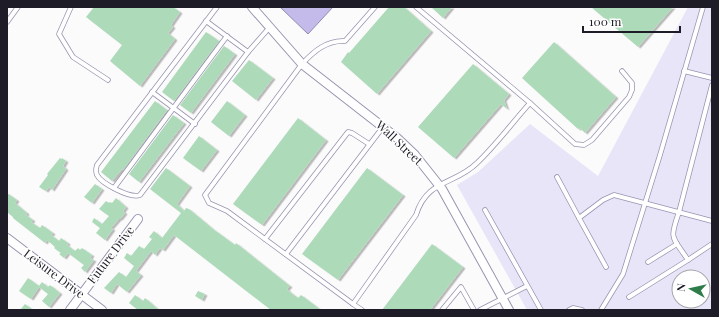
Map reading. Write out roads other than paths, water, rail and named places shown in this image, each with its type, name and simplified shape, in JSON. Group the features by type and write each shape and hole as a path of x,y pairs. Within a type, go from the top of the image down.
{"street":[{"name":"Wall Street","path":"252,7 302,64 383,126 415,155 439,185 509,310"},
{"name":"Future Drive","path":"70,310 138,219"},
{"name":"Leisure Drive","path":"7,238 102,310"}],"lane":[{"path":"71,7 59,34 73,57 108,80"},
{"path":"217,7 152,92 96,169 95,172 97,176 114,188 132,195 140,195 248,52 270,27"},
{"path":"362,310 226,211 209,202 205,195 302,64 314,52 330,43 345,41 375,7"},
{"path":"416,7 530,103 575,144 584,145 592,140 631,94 632,83 622,71"},
{"path":"601,310 623,274 702,7"},
{"path":"7,22 15,8"},
{"path":"206,21 248,52"},
{"path":"114,188 227,36"},
{"path":"684,71 712,78"},
{"path":"688,260 673,238 672,231 679,212 712,85"},
{"path":"152,92 195,124"},
{"path":"353,304 416,215 419,205 426,194 476,164 530,103"},
{"path":"286,254 383,126"},
{"path":"265,239 348,132 369,144"},
{"path":"558,177 606,267"},
{"path":"579,218 603,200 614,195 712,221"},
{"path":"485,210 541,310"},
{"path":"648,262 677,244"},
{"path":"629,297 712,244"},
{"path":"480,310 527,286"},
{"path":"442,310 461,287 474,310"},
{"path":"569,310 573,308 582,310"}]}
